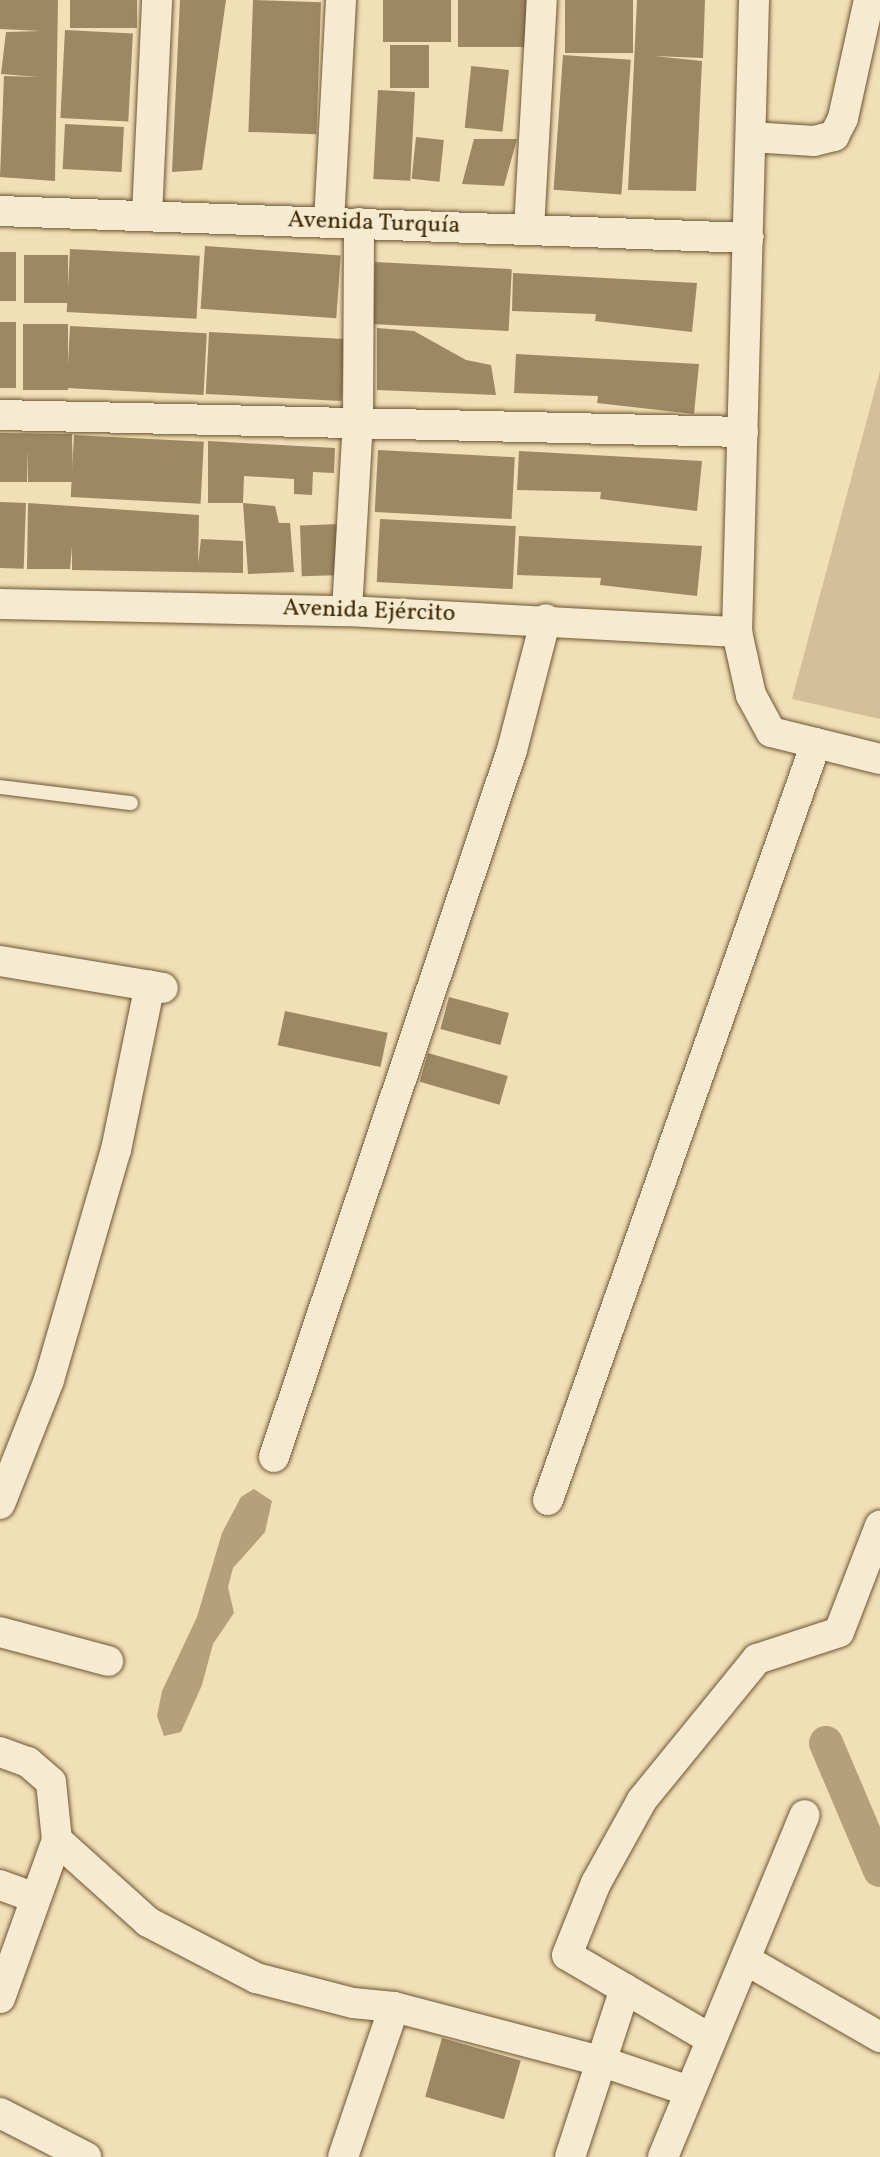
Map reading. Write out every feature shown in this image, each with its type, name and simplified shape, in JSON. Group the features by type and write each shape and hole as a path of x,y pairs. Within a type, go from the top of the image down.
{"street":[{"path":"147,215 157,0"},
{"path":"329,222 341,0"},
{"path":"529,229 542,0"},
{"path":"754,0 737,632 751,695 771,732 880,759"},
{"path":"751,137 814,141 834,136 843,118 869,0"},
{"name":"Avenida Turquía","path":"0,211 749,238"},
{"path":"347,611 358,423 359,223"},
{"path":"0,415 743,432"},
{"name":"Avenida Ejército","path":"0,604 347,611 546,619 737,632"},
{"path":"274,1457 512,750 546,619"},
{"path":"548,1500 816,743"},
{"path":"0,961 156,986 116,1150 49,1380 10,1450 0,1504"},
{"path":"709,2038 567,1955 596,1883 642,1800 757,1659 839,1632 880,1526"},
{"path":"0,1632 108,1661"},
{"path":"0,1752 28,1762 51,1782 57,1840 33,1897 0,1998"},
{"path":"670,2154 709,2038 746,1960 805,1815"},
{"path":"57,1840 148,1922 256,1978 353,2003 394,2007 603,2062 689,2091"},
{"path":"0,1885 33,1897"},
{"path":"746,1960 880,2037"},
{"path":"570,2157 625,1989"},
{"path":"343,2157 394,2007"},
{"path":"0,2113 86,2157"}],"lane":[{"path":"0,787 131,803"}],"shaded area":[{"path":"880,371 880,719 792,699"},
{"path":"254,1489 272,1501 265,1532 233,1568 228,1587 234,1613 213,1644 202,1685 181,1732 164,1736 157,1716 162,1691 197,1617 222,1533 241,1497"}],"building":[{"path":"0,0 58,0 55,181 0,177 4,76 39,77 1,74 6,32 41,31 0,29"},
{"path":"70,0 137,0 137,28 70,28"},
{"path":"180,0 226,0 202,170 172,172"},
{"path":"253,0 321,2 316,134 248,132"},
{"path":"383,0 451,0 451,42 383,42"},
{"path":"458,0 526,0 526,47 458,47"},
{"path":"565,0 633,0 633,53 565,53"},
{"path":"637,0 705,0 703,58 654,56 702,61 696,191 628,190"},
{"path":"65,30 133,34 128,121 60,118"},
{"path":"390,45 429,45 429,88 390,88"},
{"path":"563,55 631,60 621,194 554,190"},
{"path":"471,66 509,70 503,132 465,128"},
{"path":"378,90 415,92 410,181 373,179"},
{"path":"65,124 124,127 122,172 63,169"},
{"path":"416,137 444,140 439,182 412,179"},
{"path":"474,139 517,139 504,186 462,184"},
{"path":"205,246 341,255 336,318 201,309"},
{"path":"70,249 200,256 197,319 67,312"},
{"path":"0,252 16,252 16,301 0,301"},
{"path":"24,255 68,255 68,303 24,303"},
{"path":"375,262 512,269 509,331 372,324"},
{"path":"513,273 697,283 692,332 595,321 596,314 512,311"},
{"path":"0,322 16,322 16,388 0,388"},
{"path":"23,324 68,324 68,390 23,390"},
{"path":"70,326 207,333 204,395 67,388"},
{"path":"377,328 414,331 466,360 491,365 496,395 377,390"},
{"path":"209,332 345,339 342,401 206,394"},
{"path":"516,354 699,364 694,414 597,403 598,396 514,393"},
{"path":"0,433 72,434 73,482 28,482 28,449 27,482 0,482"},
{"path":"74,435 204,442 201,504 71,497"},
{"path":"208,441 335,448 334,473 313,472 312,495 294,494 294,479 244,476 243,503 208,503"},
{"path":"378,450 515,457 512,519 375,512"},
{"path":"519,451 702,461 697,511 600,499 601,492 517,490"},
{"path":"0,502 26,503 24,569 0,568"},
{"path":"28,503 199,515 198,564 201,539 243,541 243,573 72,570 72,547 70,569 27,569"},
{"path":"243,503 275,506 279,523 290,523 294,572 248,574"},
{"path":"380,519 516,526 513,589 377,582"},
{"path":"340,524 342,575 302,576 300,525"},
{"path":"519,536 702,546 697,596 600,585 601,578 517,575"},
{"path":"449,997 509,1013 500,1045 440,1029"},
{"path":"285,1011 388,1033 380,1067 278,1045"},
{"path":"428,1053 508,1076 500,1105 420,1082"},
{"path":"442,2038 521,2061 504,2119 425,2097"}],"waterway":[{"path":"826,1743 880,1870"}]}
